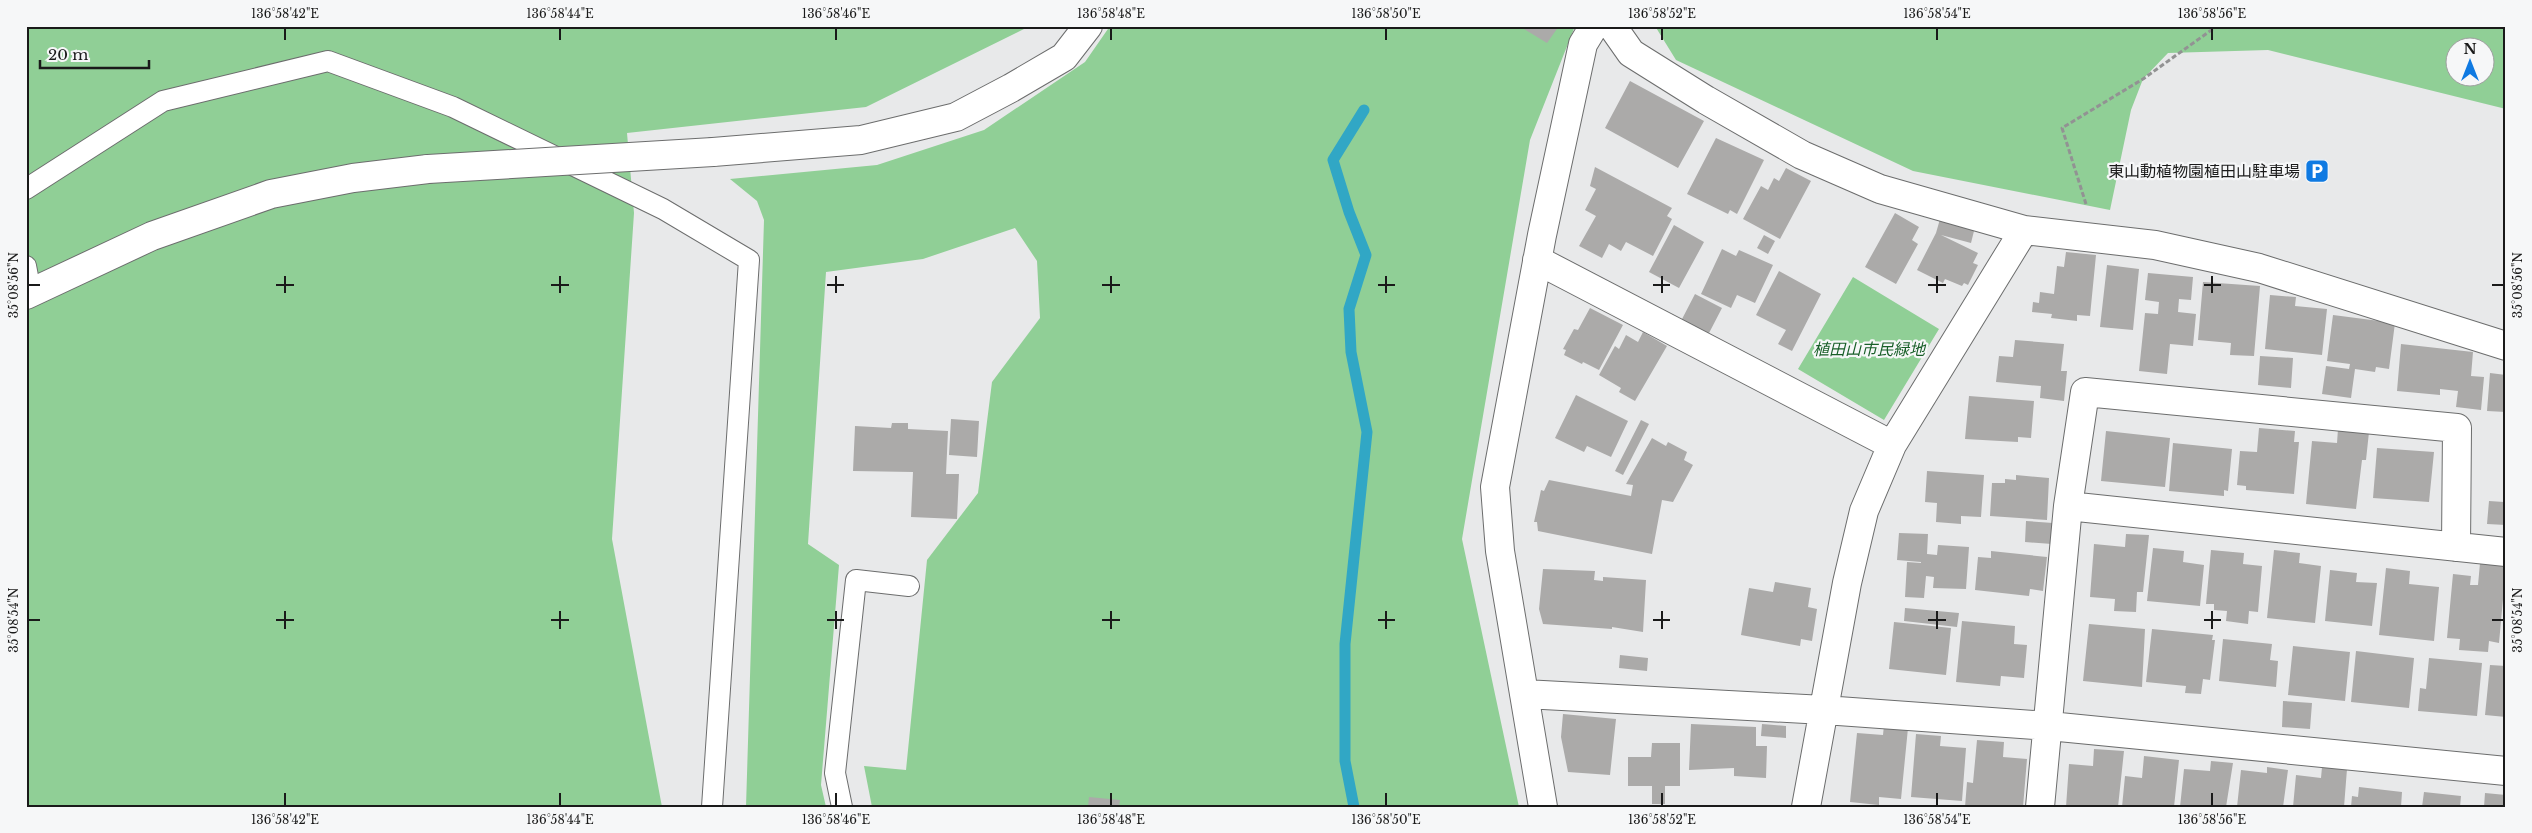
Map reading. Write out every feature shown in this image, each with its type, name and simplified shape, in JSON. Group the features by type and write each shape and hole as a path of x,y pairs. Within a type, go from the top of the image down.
{"street":[{"path":"29,294 152,236 271,194 352,178 428,169 713,152 861,140 956,117 1011,88 1064,56 1088,26"},
{"path":"1543,807 1500,551 1495,487 1537,260 1583,44 1594,26"},
{"path":"1612,26 1631,53 1706,100 1802,155 1880,189 2024,230 2155,245 2259,268 2506,346"},
{"path":"1806,807 1846,583 1864,511 1892,445 2024,230"},
{"path":"1537,260 1892,445"},
{"path":"2040,807 2068,506 2085,392 2457,428 2456,547"},
{"path":"2068,506 2506,552"},
{"path":"1524,694 1824,710 2049,726 2506,771"}],"lane":[{"path":"26,189 163,100 328,61 453,107 663,209 749,260 712,807"},
{"path":"26,266 29,294"},
{"path":"842,807 835,773 856,580 909,586"}],"path":[{"path":"2096,238 2062,128 2143,80 2216,26"}],"green space":[{"path":"26,26 1030,26 866,107 627,133 634,213 612,539 662,807 26,807"},
{"path":"1110,26 1575,26 1530,140 1462,539 1519,807 872,807 864,766 906,770 927,560 978,493 992,382 1040,318 1037,261 1015,228 923,259 826,272 808,544 839,565 821,785 826,807 746,807 764,220 757,201 730,179 877,165 984,130 1085,62"},
{"path":"1655,26 2506,26 2506,109 2268,50 2168,53 2143,79 2131,110 2110,210 1913,171 1676,60"},
{"name":"植田山市民緑地","path":"1853,277 1939,329 1884,420 1798,369"}],"building":[{"path":"1519,26 1559,26 1547,43"},
{"path":"1630,81 1704,121 1678,168 1605,128"},
{"path":"1716,138 1764,160 1737,214 1730,210 1728,214 1687,194"},
{"path":"1595,167 1672,208 1667,216 1672,219 1653,256 1626,242 1621,251 1609,244 1602,258 1579,246 1596,216 1585,210 1596,189 1590,186"},
{"path":"1786,168 1811,181 1780,239 1743,219 1761,186 1768,190 1774,178 1779,181"},
{"path":"1895,213 1919,227 1912,240 1918,244 1896,284 1865,267"},
{"path":"1940,219 1975,227 1971,243 1941,235 1978,253 1973,263 1978,265 1968,285 1964,283 1962,286 1945,279 1943,283 1917,270 1936,233"},
{"path":"1674,225 1704,242 1679,288 1649,272"},
{"path":"1764,235 1775,241 1768,254 1757,248"},
{"path":"1722,249 1736,256 1739,250 1773,265 1755,303 1737,295 1731,308 1701,294"},
{"path":"2066,252 2096,255 2090,316 2077,315 2077,321 2051,318 2052,314 2032,312 2033,302 2039,303 2040,292 2054,294 2057,266 2064,267"},
{"path":"2107,265 2139,269 2133,330 2100,327"},
{"path":"1779,271 1821,294 1792,351 1778,344 1786,330 1756,315"},
{"path":"2148,273 2193,277 2191,300 2179,299 2178,312 2196,314 2193,346 2170,344 2167,374 2139,371 2145,313 2158,314 2159,302 2145,300"},
{"path":"2203,282 2260,286 2254,356 2230,355 2231,343 2198,340"},
{"path":"1695,294 1722,308 1708,335 1681,321"},
{"path":"2270,295 2296,297 2295,306 2327,309 2322,355 2265,349"},
{"path":"1590,308 1623,325 1599,370 1564,355 1566,350 1563,349 1574,329 1578,330"},
{"path":"2333,315 2395,323 2389,369 2376,367 2375,372 2355,369 2351,398 2322,394 2326,366 2349,369 2350,364 2327,361"},
{"path":"1643,332 1667,346 1635,401 1619,392 1621,388 1599,375 1615,346 1619,349 1626,335 1638,342"},
{"path":"2015,340 2064,344 2061,371 2067,371 2064,401 2040,398 2041,386 1996,382 1999,356 2013,357"},
{"path":"2401,344 2473,352 2471,376 2484,377 2481,410 2456,407 2458,391 2440,389 2440,395 2397,391"},
{"path":"2260,356 2293,358 2291,388 2258,385"},
{"path":"2490,373 2506,375 2506,412 2487,411"},
{"path":"1576,395 1628,421 1611,457 1587,446 1584,452 1555,438"},
{"path":"1969,396 2034,401 2031,438 2018,437 2018,442 1965,439"},
{"path":"951,419 979,421 977,457 949,455"},
{"path":"1641,420 1649,424 1623,475 1615,471"},
{"path":"892,423 908,423 908,429 948,431 946,474 959,474 957,519 911,517 913,472 853,471 855,426 891,428"},
{"path":"2259,428 2295,431 2294,442 2299,442 2294,494 2246,490 2246,486 2237,485 2240,451 2257,452"},
{"path":"2338,429 2369,432 2366,460 2362,460 2356,509 2306,504 2312,441 2337,443"},
{"path":"2106,431 2170,438 2165,487 2101,481"},
{"path":"1652,438 1666,446 1668,442 1687,452 1684,460 1693,465 1673,502 1662,500 1652,554 1538,531 1537,522 1534,522 1541,490 1544,491 1549,480 1631,496 1633,485 1626,484"},
{"path":"2173,443 2232,449 2228,491 2224,490 2224,496 2169,491"},
{"path":"2377,448 2434,452 2429,502 2373,498"},
{"path":"1927,471 1984,475 1981,517 1961,516 1961,524 1936,522 1937,503 1925,502"},
{"path":"2016,475 2049,478 2047,520 1990,516 1992,483 2005,483 2005,479 2016,480"},
{"path":"2504,496 2506,525 2487,524 2489,501 2504,502"},
{"path":"2026,521 2053,523 2052,544 2025,542"},
{"path":"1899,533 1928,534 1927,554 1937,555 1938,545 1969,547 1966,589 1933,588 1934,577 1926,576 1924,598 1905,597 1907,562 1921,562 1897,560"},
{"path":"2126,534 2149,535 2143,592 2137,592 2136,612 2114,611 2115,599 2090,597 2094,544 2125,547"},
{"path":"2153,548 2184,551 2183,562 2204,565 2200,606 2147,601"},
{"path":"2211,550 2244,553 2243,564 2262,566 2258,612 2249,611 2248,624 2226,621 2227,611 2214,610 2214,604 2206,604"},
{"path":"2274,550 2300,553 2299,563 2321,566 2315,623 2267,618"},
{"path":"1991,551 2047,557 2043,591 2030,589 2029,596 1975,590 1978,557 1991,558"},
{"path":"2480,563 2506,566 2499,643 2489,641 2488,652 2459,650 2460,639 2447,638 2453,574 2471,576 2470,585 2478,585"},
{"path":"2386,568 2410,571 2409,584 2439,587 2434,641 2379,635"},
{"path":"1543,569 1595,571 1594,580 1603,581 1603,577 1646,580 1643,632 1612,627 1612,629 1543,624 1539,609"},
{"path":"2330,570 2357,573 2356,582 2377,583 2372,626 2325,621"},
{"path":"1775,582 1811,588 1808,607 1817,609 1812,641 1801,639 1800,646 1741,635 1749,588 1773,592"},
{"path":"1905,608 1959,613 1957,627 1904,621"},
{"path":"1962,621 2015,626 2014,644 2027,645 2024,678 2001,676 2000,686 1956,682"},
{"path":"1894,622 1951,628 1946,675 1889,669"},
{"path":"2089,624 2145,629 2142,687 2083,681"},
{"path":"2152,629 2213,635 2212,640 2215,640 2210,680 2203,679 2201,694 2185,693 2186,686 2146,682"},
{"path":"2223,639 2272,644 2270,660 2278,661 2276,687 2219,681"},
{"path":"2293,646 2350,652 2345,701 2288,695"},
{"path":"2356,651 2414,658 2409,708 2351,702"},
{"path":"1620,655 1648,658 1647,671 1619,668"},
{"path":"2429,658 2482,663 2477,716 2418,711 2420,688 2426,689"},
{"path":"2490,665 2506,666 2506,717 2485,715"},
{"path":"2283,701 2312,703 2310,729 2282,727"},
{"path":"1563,714 1616,719 1610,775 1568,772 1561,737"},
{"path":"1691,724 1756,727 1756,746 1767,746 1766,778 1734,776 1734,768 1689,770"},
{"path":"1762,724 1786,726 1786,738 1761,736"},
{"path":"1884,725 1908,728 1901,799 1879,797 1879,805 1850,802 1857,733 1883,735"},
{"path":"1916,734 1941,736 1940,746 1966,748 1962,801 1911,797"},
{"path":"1977,740 2004,742 2003,757 2027,759 2023,807 1965,807 1967,782 1973,783"},
{"path":"1652,743 1680,743 1680,786 1665,786 1665,804 1652,804 1652,786 1628,786 1628,757 1651,757"},
{"path":"2094,749 2124,751 2118,807 2066,807 2069,764 2093,766"},
{"path":"2144,756 2179,760 2174,807 2122,807 2125,776 2142,778"},
{"path":"2211,761 2233,763 2226,807 2180,807 2184,769 2210,771"},
{"path":"2267,767 2288,770 2283,807 2237,807 2241,770 2267,773"},
{"path":"2322,767 2347,769 2344,807 2293,807 2296,775 2321,778"},
{"path":"2359,787 2402,792 2401,807 2351,807 2352,796 2358,797"},
{"path":"2424,792 2461,796 2460,807 2422,807"},
{"path":"2485,793 2506,795 2506,807 2484,807"},
{"path":"1089,797 1120,800 1119,807 1088,807"}],"waterway":[{"path":"1354,807 1345,761 1345,644 1367,432 1351,352 1349,309 1366,255 1349,212 1333,160 1364,110"}],"place":[{"name":"東山動植物園植田山駐車場","path":"2317,171"}]}
